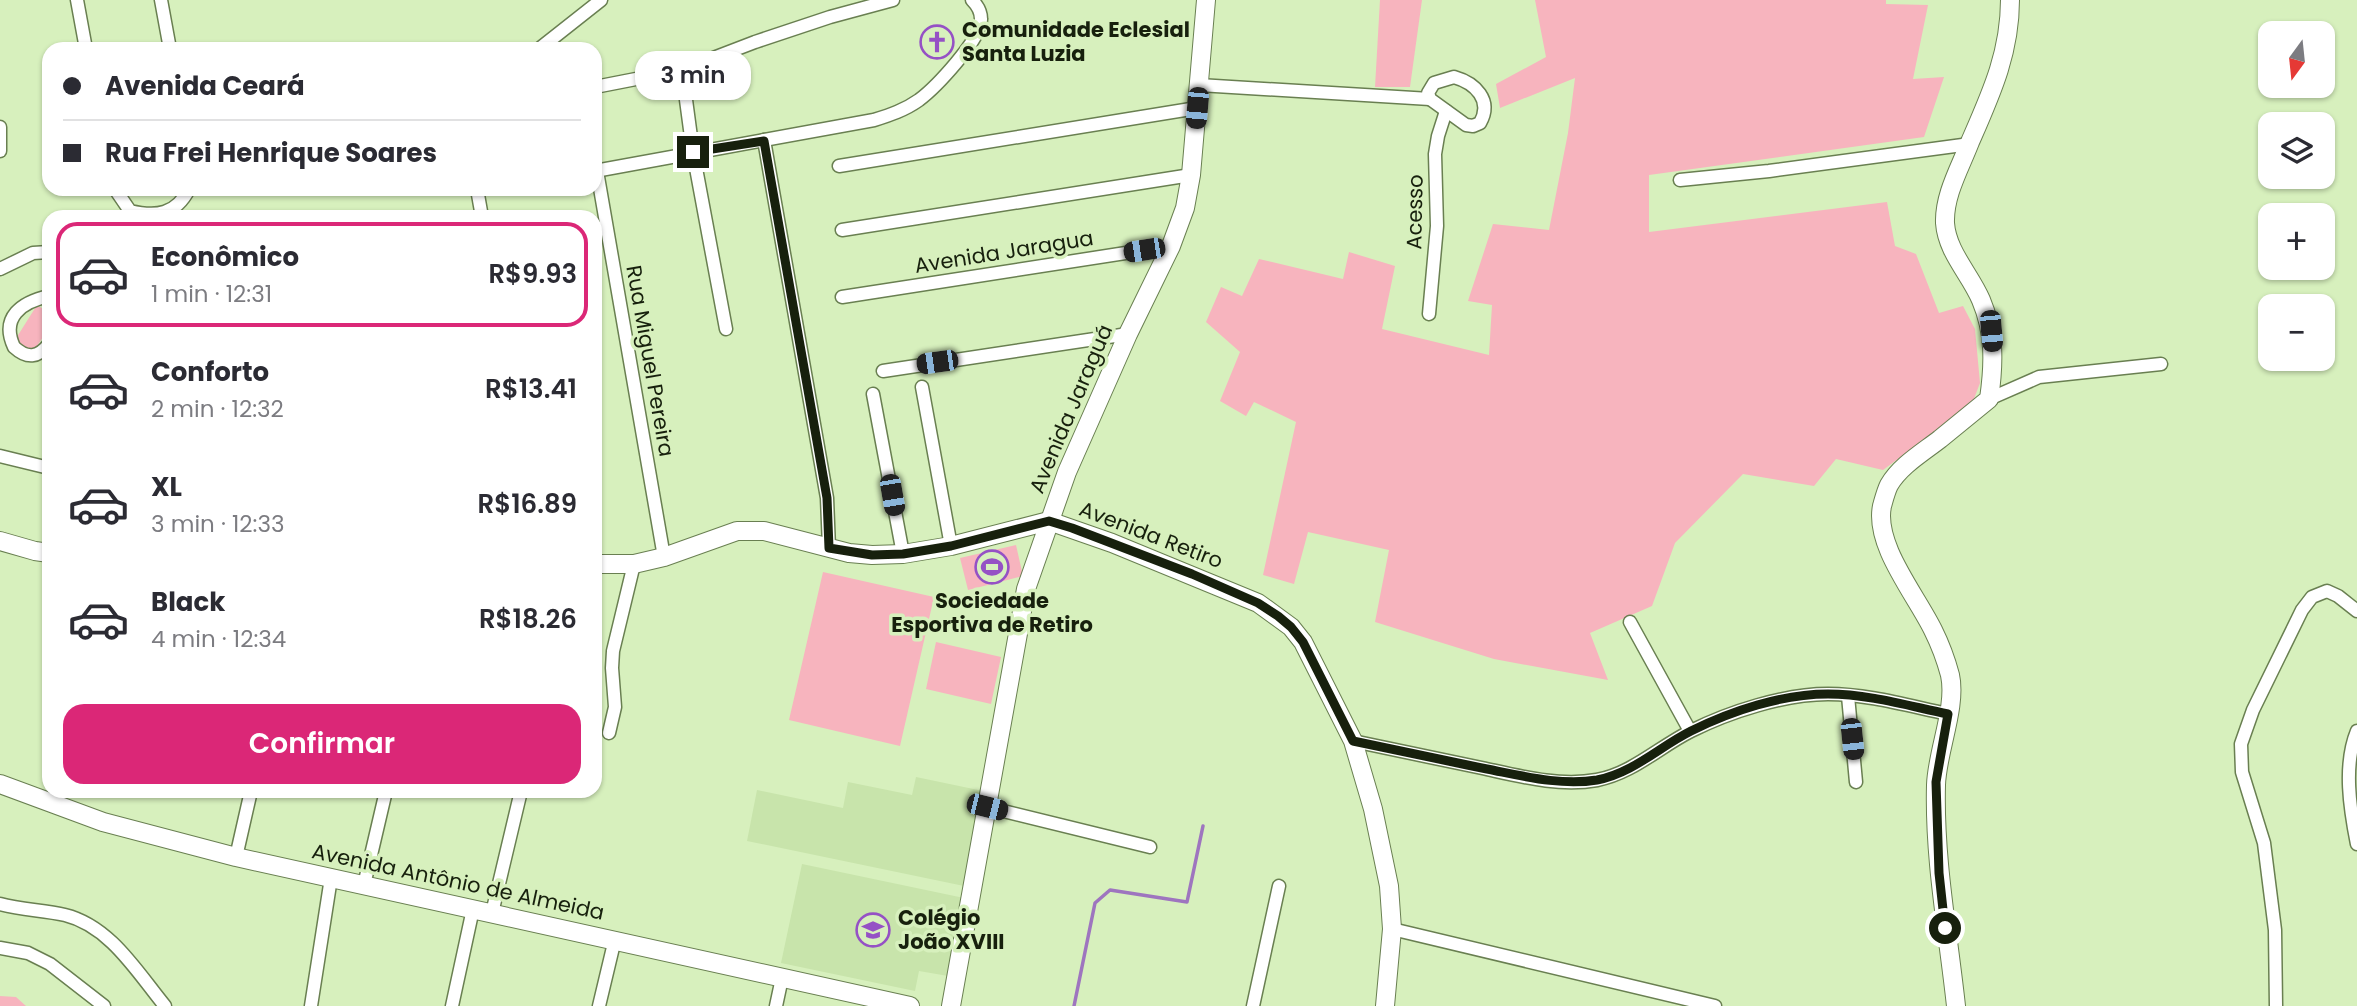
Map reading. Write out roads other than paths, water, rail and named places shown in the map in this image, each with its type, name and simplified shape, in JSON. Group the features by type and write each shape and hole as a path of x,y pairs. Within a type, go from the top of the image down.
{"street":[{"path":"77,0 85,42"},
{"path":"161,0 169,42"},
{"path":"548,42 601,0"},
{"path":"602,86 682,70 830,16 893,0"},
{"path":"602,170 874,120 897,113 921,99 940,82 979,30 982,18 980,10 972,0"},
{"name":"Avenida Jaraguá","path":"951,1006 1026,589 1075,452 1171,246 1185,208 1191,175 1206,0"},
{"path":"1989,399 1994,360 1991,331 1980,299 1950,243 1945,224 1948,199 1998,76 2008,42 2010,0"},
{"path":"682,70 693,152 726,329"},
{"path":"1199,85 1430,99 1466,125 1473,126 1480,123 1485,108 1479,90 1467,80 1454,77 1434,83 1428,93 1430,99"},
{"path":"839,166 1197,108"},
{"name":"Acesso","path":"1429,314 1437,226 1435,154 1446,111"},
{"path":"0,131 0,151"},
{"path":"764,141 825,486 829,548"},
{"path":"1680,180 1970,144"},
{"path":"842,230 1191,175"},
{"path":"168,210 182,203 186,196"},
{"name":"Rua Miguel Pereira","path":"600,196 664,557"},
{"name":"Avenida Jaragua","path":"842,297 1171,246"},
{"path":"0,269 33,253 42,252"},
{"path":"42,298 22,306 8,329 14,347 28,356 36,356 42,350"},
{"path":"883,371 1128,334"},
{"path":"1956,1006 1939,873 1936,827 1936,782 1951,679 1934,632 1885,541 1880,524 1888,486 1900,470 1989,399 2039,377 2161,364"},
{"path":"922,387 951,546"},
{"path":"873,394 903,554"},
{"path":"0,456 42,466"},
{"name":"Avenida Retiro","path":"602,564 635,564 664,557 720,536 750,530 872,555 903,554 951,546 1049,521 1192,574 1258,603 1291,627 1303,642 1353,741 1373,809 1389,886 1392,929 1385,1006"},
{"path":"0,541 42,552"},
{"path":"609,733 615,707 613,651 635,564"},
{"path":"2276,1006 2275,930 2264,843 2242,772 2241,744 2253,710 2302,610 2312,597 2327,591 2357,611"},
{"path":"1630,622 1690,732"},
{"path":"1353,741 1550,781 1583,782 1599,780 1629,769 1690,732 1731,715 1779,700 1806,695 1848,696 1948,714"},
{"path":"1848,696 1856,782"},
{"path":"2357,731 2352,744 2350,775 2351,812 2357,844"},
{"name":"Avenida Antônio de Almeida","path":"0,784 103,822 236,857 911,1006"},
{"path":"236,857 249,798"},
{"path":"364,885 384,798"},
{"path":"492,913 519,798"},
{"path":"987,807 1150,847"},
{"path":"311,1006 331,878"},
{"path":"1253,1006 1279,886"},
{"path":"0,904 65,915 90,924 115,944 165,1006"},
{"path":"452,1006 473,909"},
{"path":"1392,929 1715,1006"},
{"path":"599,1006 615,939"},
{"path":"0,948 28,953 50,964 104,1006"},
{"path":"776,1006 782,978"}],"waterway":[{"path":"1074,1006 1095,903 1110,890 1187,902 1203,826"}],"place":[{"name":"Comunidade Eclesial Santa Luzia","path":"937,42"},
{"name":"Sociedade Esportiva de Retiro","path":"992,567"},
{"name":"Colégio João XVIII","path":"873,930"}]}
